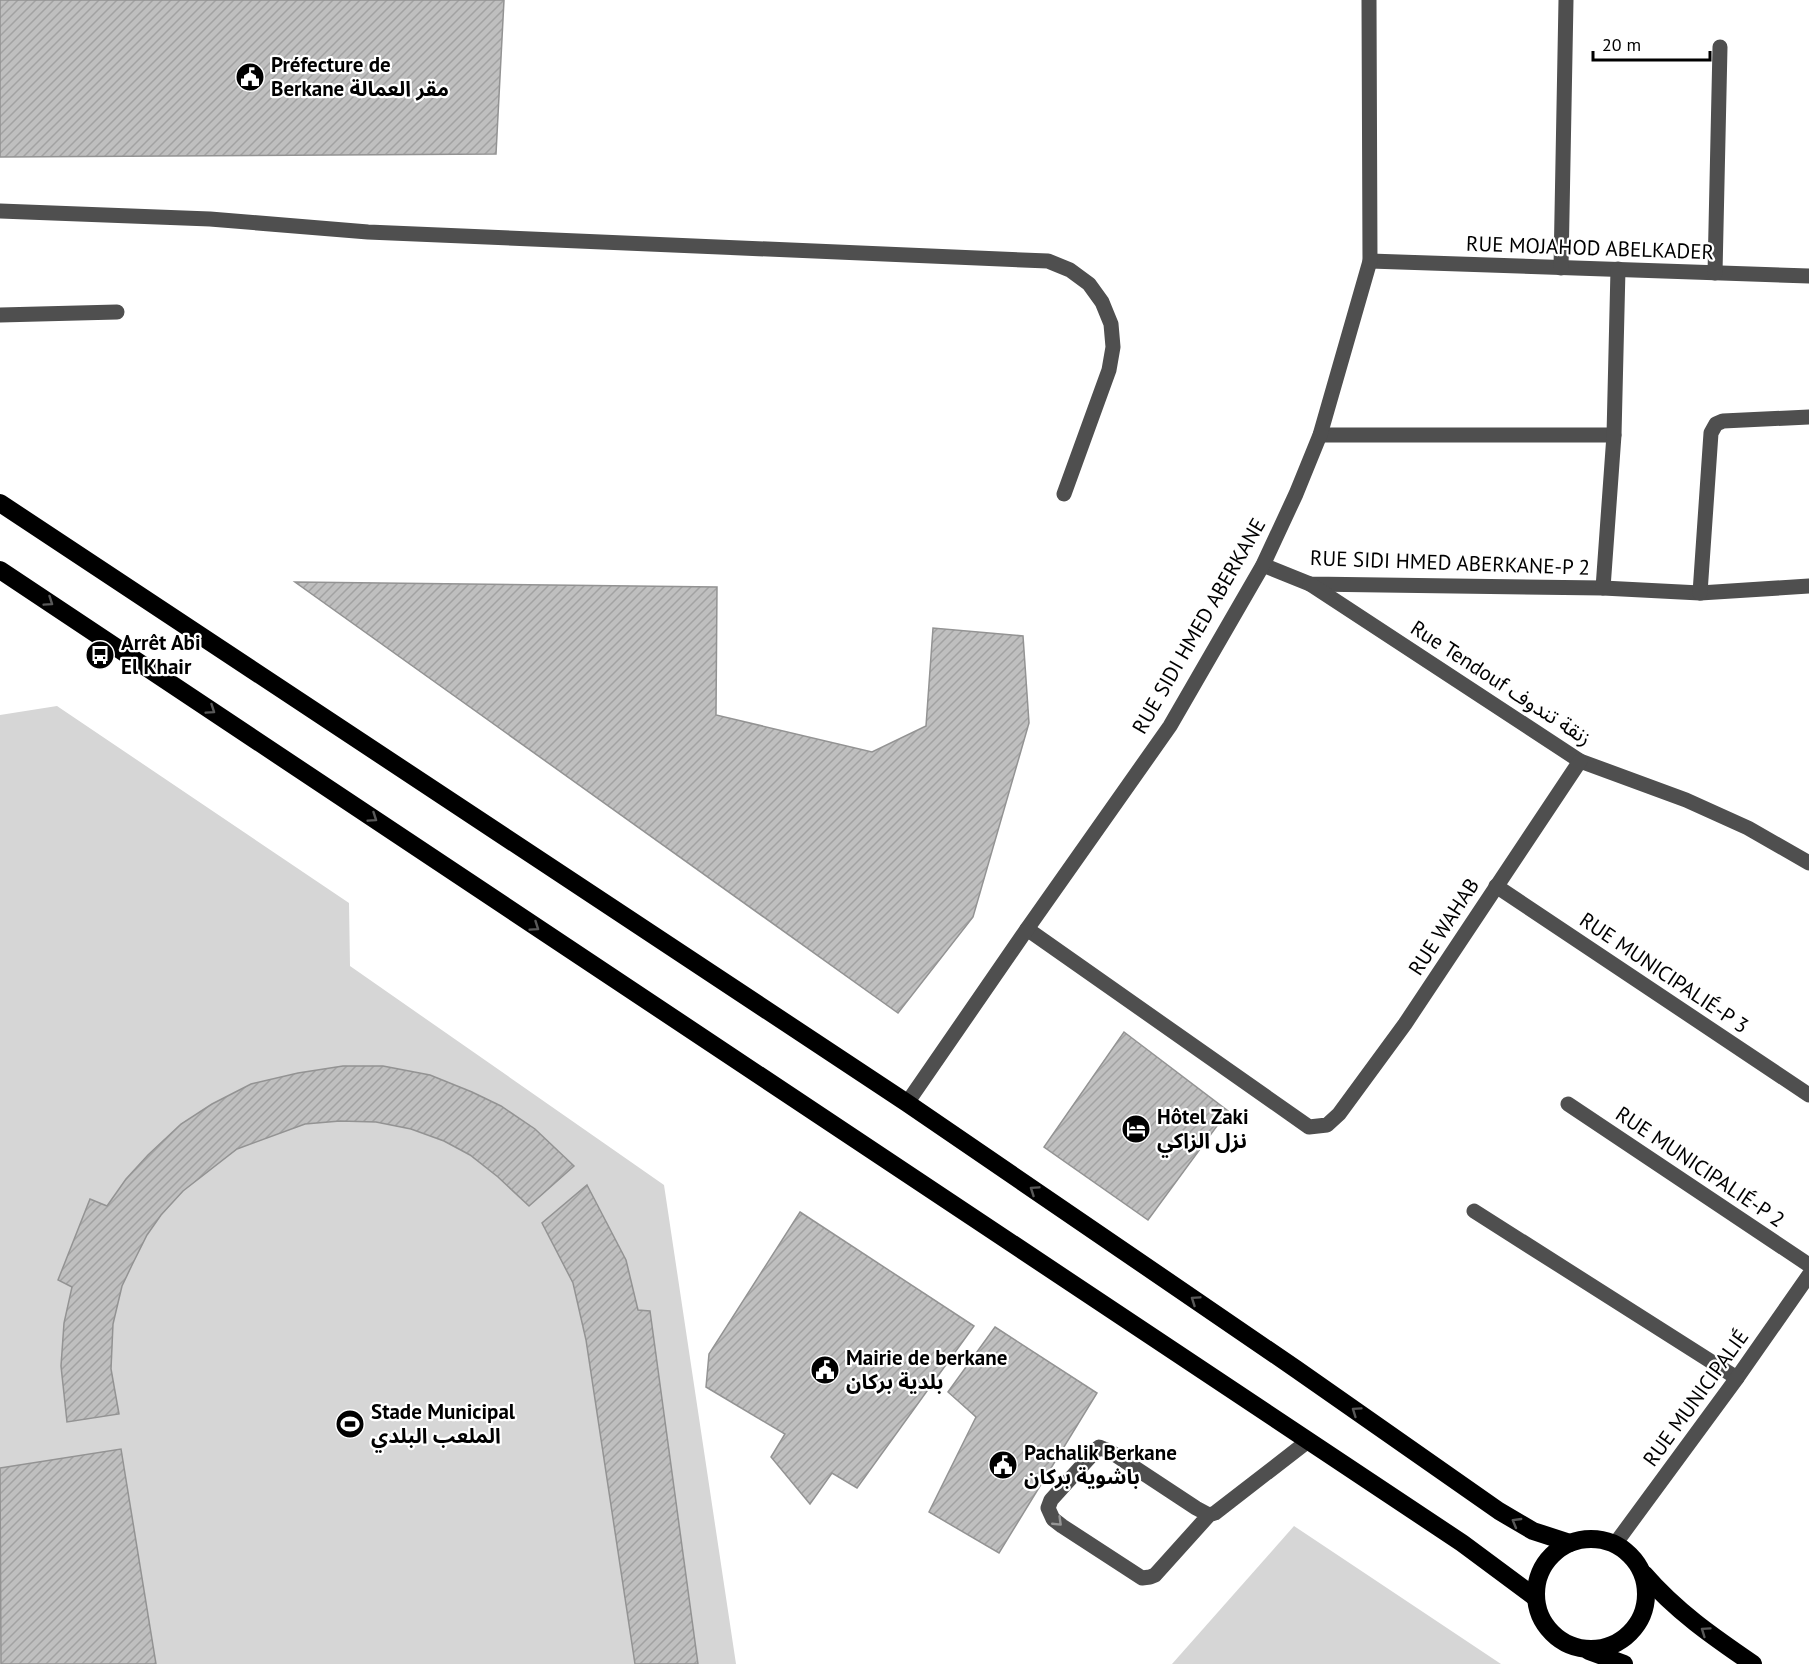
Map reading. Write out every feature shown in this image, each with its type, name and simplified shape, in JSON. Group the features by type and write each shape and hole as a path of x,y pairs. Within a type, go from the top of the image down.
{"highway":[{"path":"0,503 907,1103 1269,1350 1499,1512 1533,1531 1570,1543"},
{"path":"0,570 1462,1543 1536,1598"},
{"path":"1624,1664 1567,1644 1558,1638 1543,1620 1536,1598 1544,1564 1551,1556 1570,1543 1585,1539 1600,1539 1627,1551 1659,1592 1696,1625 1753,1664"},
{"path":"1578,1647 1602,1648 1615,1645 1633,1630 1645,1608 1646,1584 1643,1573"}],"street":[{"name":"RUE SIDI HMED ABERKANE","path":"907,1103 1170,726 1263,565 1320,435 1370,261 1369,0"},
{"path":"1561,268 1566,0"},
{"path":"1715,273 1720,47"},
{"path":"0,211 210,219 368,232 1048,261 1070,270 1089,284 1102,302 1111,324 1113,347 1109,370 1064,494"},
{"name":"RUE MOJAHOD ABELKADER","path":"1370,261 1809,276"},
{"name":"RUE SIDI HMED ABERKANE-P 2","path":"1603,588 1614,435 1618,269"},
{"path":"0,315 117,312"},
{"path":"1700,593 1711,433 1716,424 1723,421 1809,417"},
{"path":"1320,435 1614,435"},
{"name":"RUE SIDI HMED ABERKANE-P 2","path":"1263,565 1310,584 1603,588 1700,593 1809,586"},
{"name":"Rue Tendouf زنقة تندوف","path":"1310,584 1580,760 1686,800 1748,828 1809,862"},
{"name":"RUE WAHAB","path":"1027,929 1309,1126 1327,1125 1339,1114 1406,1024 1580,760"},
{"name":"RUE MUNICIPALIÉ-P 3","path":"1496,886 1809,1095"},
{"name":"RUE MUNICIPALIÉ-P 2","path":"1568,1104 1809,1265"},
{"path":"1474,1212 1737,1378"},
{"name":"RUE MUNICIPALIÉ","path":"1615,1544 1737,1378 1809,1275"},
{"path":"1209,1515 1111,1452 1099,1447 1051,1500 1048,1508 1053,1519 1062,1526 1142,1578 1150,1578 1209,1515 1215,1513 1308,1441"}],"shaded area":[{"name":"Stade Municipal الملعب البلدي","path":"57,706 349,903 350,966 664,1185 736,1664 0,1664 0,715"},
{"path":"1294,1526 1501,1664 1172,1664"}],"building":[{"name":"Préfecture de Berkane مقر العمالة","path":"0,0 504,0 496,154 0,157"},
{"path":"295,582 717,587 716,715 872,752 926,726 933,628 1023,636 1029,723 973,917 898,1013"},
{"name":"Hôtel Zaki نزل الزاكي","path":"1124,1032 1228,1111 1148,1220 1044,1147"},
{"path":"343,1066 383,1066 430,1075 472,1092 501,1106 535,1129 574,1166 529,1206 470,1155 444,1141 411,1129 376,1122 340,1121 305,1124 237,1149 183,1191 161,1215 147,1235 122,1286 113,1324 111,1369 119,1414 67,1422 61,1366 64,1323 72,1287 58,1280 90,1199 107,1206 126,1179 148,1155 181,1124 212,1104 251,1084"},
{"path":"587,1185 626,1260 638,1310 650,1311 698,1664 635,1664 586,1340 573,1283 542,1223"},
{"name":"Mairie de berkane بلدية بركان","path":"800,1212 974,1326 857,1488 832,1473 810,1504 771,1457 785,1434 706,1387 709,1354"},
{"name":"Pachalik Berkane باشوية بركان","path":"995,1327 1097,1393 999,1553 929,1512 976,1417 948,1392"},
{"path":"121,1449 156,1664 1,1664 0,1468"}],"place":[{"name":"Préfecture de Berkane مقر العمالة","path":"250,77"},
{"name":"Arrêt Abi El Khair","path":"100,655"},
{"name":"Hôtel Zaki نزل الزاكي","path":"1136,1129"},
{"name":"Mairie de berkane بلدية بركان","path":"825,1370"},
{"name":"Stade Municipal الملعب البلدي","path":"350,1424"},
{"name":"Pachalik Berkane باشوية بركان","path":"1003,1465"}]}
